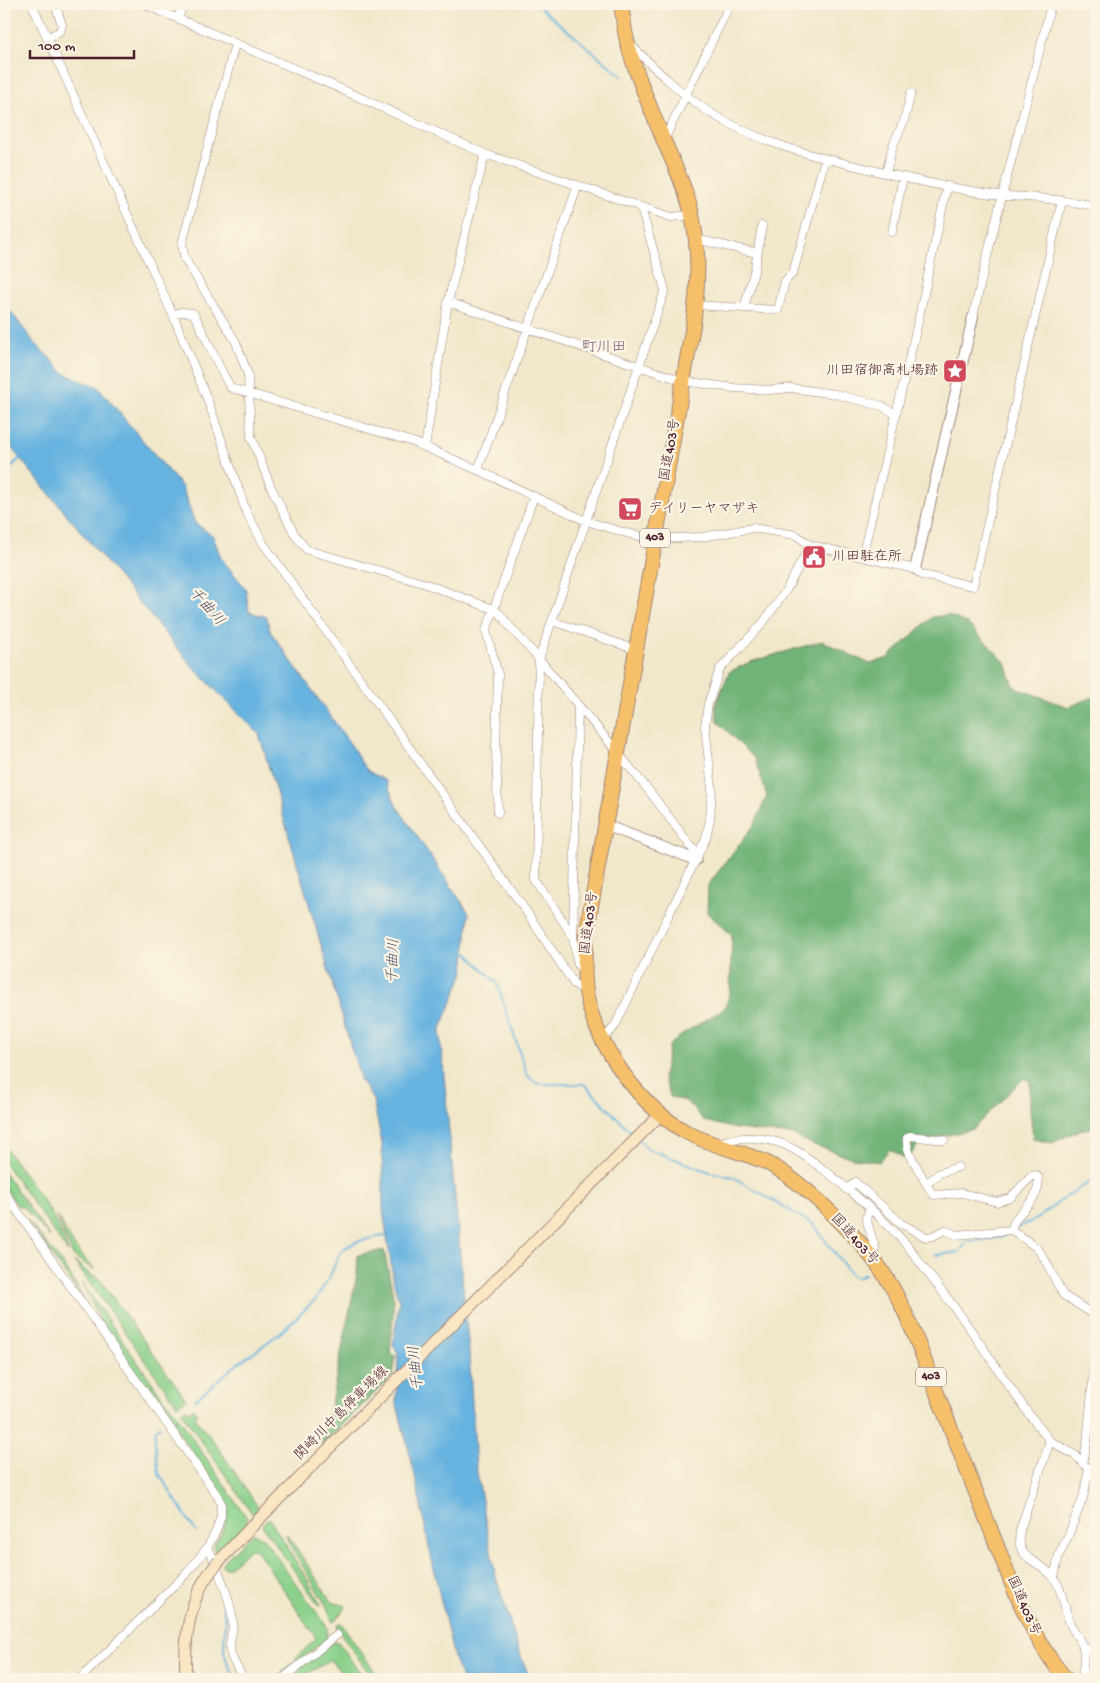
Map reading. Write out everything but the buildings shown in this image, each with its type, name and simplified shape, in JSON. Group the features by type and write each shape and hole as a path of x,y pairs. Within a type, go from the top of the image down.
{"highway":[{"name":"国道403号","path":"621,4 627,42 647,100 681,179 692,215 698,264 696,305 586,935 586,991 594,1021 603,1040 626,1077 641,1094 657,1118 714,1145 765,1162 791,1178 836,1218 871,1256 901,1302 1033,1632 1049,1660 1066,1679"}],"main road":[{"name":"関崎川中島停車場線","path":"186,1679 187,1630 198,1592 219,1561 657,1118"}],"street":[{"path":"32,4 173,315 208,401 246,511 263,543 526,911 574,984 586,991"},
{"path":"47,38 60,31 62,25 55,4"},
{"path":"144,4 332,85 485,154 671,217 692,215"},
{"path":"178,19 183,4"},
{"path":"664,140 730,4"},
{"path":"915,569 1001,196 1023,118 1051,4"},
{"path":"627,42 686,96 714,115 784,147 886,174 947,186 1001,196 1062,200 1096,206"},
{"path":"235,44 182,244 185,259 236,342 248,375 251,436 270,485 295,535 308,550 423,583 493,609 500,614 650,792 697,858"},
{"path":"886,174 893,145 904,122 910,93"},
{"path":"425,447 448,302 485,154"},
{"path":"696,305 778,310 785,281 793,273 824,159"},
{"path":"892,232 903,177"},
{"path":"478,470 578,185"},
{"path":"862,557 918,322 947,186"},
{"path":"173,315 181,312 192,314 204,332 231,388 425,447 586,521 626,533 655,539 702,538 753,528 796,535 810,545 915,569 922,575 973,586 1062,200"},
{"path":"573,937 536,880 539,659 666,290 641,208"},
{"path":"744,308 755,268 762,226"},
{"path":"695,239 757,253"},
{"path":"448,302 683,382 769,390 791,388 835,394 882,406 895,414"},
{"path":"498,814 496,748 498,674 486,631 534,496"},
{"path":"603,1040 614,1028 706,838 710,820 712,789 705,726 708,704 720,668 762,624 788,589 810,545"},
{"path":"552,620 637,650"},
{"path":"578,706 573,937 578,965 585,972"},
{"path":"605,825 697,858"},
{"path":"594,1021 603,1027 614,1028"},
{"path":"944,1140 910,1136 907,1138 910,1154 927,1183 928,1189 934,1194 962,1193 997,1202 1010,1198 1027,1180 1036,1175 1038,1177 1037,1193 1015,1220 1012,1230"},
{"path":"714,1145 728,1139 751,1137 781,1143 812,1161 870,1209 912,1249 917,1259 961,1316 1028,1413 1050,1441 1075,1455 1096,1476"},
{"path":"927,1183 940,1173 958,1167"},
{"path":"847,1190 855,1182 902,1224 926,1238 944,1230 956,1235 1012,1230 1037,1248 1063,1295 1096,1316"},
{"path":"4,1192 221,1503 221,1516 208,1548 187,1573 80,1679"},
{"path":"870,1209 866,1218 875,1248 871,1256"},
{"path":"1054,1577 1059,1555 1083,1498 1096,1361"},
{"path":"1050,1441 1018,1541 1023,1554 1054,1577 1072,1628 1081,1640 1084,1650 1082,1679"},
{"path":"208,1548 231,1611 233,1630 230,1650 242,1679"},
{"path":"282,1679 337,1635"},
{"path":"1084,1650 1096,1646"}],"green space":[{"path":"948,615 968,624 1006,663 1014,687 1068,707 1096,696 1096,1127 1080,1130 1052,1143 1033,1139 1030,1082 1024,1078 973,1129 920,1142 907,1160 890,1149 879,1162 852,1158 814,1145 793,1135 736,1129 704,1121 686,1101 671,1098 663,1077 669,1046 684,1033 725,1008 730,992 732,935 707,913 708,885 754,825 767,796 755,759 718,722 715,707 729,672 750,662 822,641 870,664 888,658 932,617"},
{"path":"4,1145 57,1223 68,1252 4,1162"},
{"path":"4,1172 50,1237 24,1208 17,1205 4,1187"},
{"path":"56,1215 75,1247 95,1270 73,1256"},
{"path":"27,1220 60,1261 87,1305"},
{"path":"384,1250 394,1299 390,1353 396,1356 393,1375 322,1445 321,1438 330,1408 357,1274 358,1255"},
{"path":"74,1261 91,1275 98,1277 186,1399 177,1405"},
{"path":"82,1283 163,1398 179,1417 172,1423 145,1390 99,1321"},
{"path":"193,1408 198,1414 195,1416 197,1421 215,1443 258,1507 254,1516 181,1412 186,1409 189,1411"},
{"path":"179,1418 247,1518 248,1522 218,1553 213,1548 224,1526 228,1506 173,1423"},
{"path":"269,1518 321,1605 319,1605 263,1527 262,1524"},
{"path":"253,1533 263,1538 328,1628 326,1639 277,1679 274,1679 316,1638 257,1550 250,1549 227,1569 221,1564"},
{"path":"287,1534 332,1602 346,1606 334,1622 289,1543"},
{"path":"341,1623 380,1679 373,1679 337,1628 337,1624"},
{"path":"334,1642 338,1642 365,1679 347,1679 330,1660 299,1679 286,1679"}],"water":[{"name":"千曲川","path":"4,299 8,308 33,341 64,373 97,386 182,487 195,523 213,536 221,558 246,589 249,612 267,617 270,631 361,762 368,771 386,781 396,805 469,913 464,972 440,1031 469,1353 476,1467 495,1574 519,1651 530,1679 462,1679 454,1659 414,1471 396,1401 398,1354 393,1345 399,1300 394,1284 383,1210 382,1143 373,1100 361,1081 259,734 192,666 4,439"}],"waterway":[{"path":"536,4 622,76"},
{"path":"4,475 21,457"},
{"path":"465,951 497,983 527,1075 538,1084 584,1084 633,1134"},
{"path":"640,1141 648,1149 710,1172 733,1177 813,1224 852,1276 857,1278 865,1274"},
{"path":"1017,1228 1038,1218 1067,1196 1096,1178"},
{"path":"936,1255 959,1252 967,1242 1002,1237 1008,1234"},
{"path":"195,1400 237,1364 279,1334 316,1299 330,1276 339,1255 345,1248 356,1242 386,1235"},
{"path":"160,1426 155,1430 159,1474 196,1532"},
{"path":"223,1604 225,1623 224,1652 236,1679"}],"place":[{"name":"川田宿御高札場跡","path":"955,371"},
{"name":"デイリーヤマザキ","path":"630,509"},
{"name":"川田駐在所","path":"814,557"}],"district":[{"name":"町川田","path":"604,348"}]}
